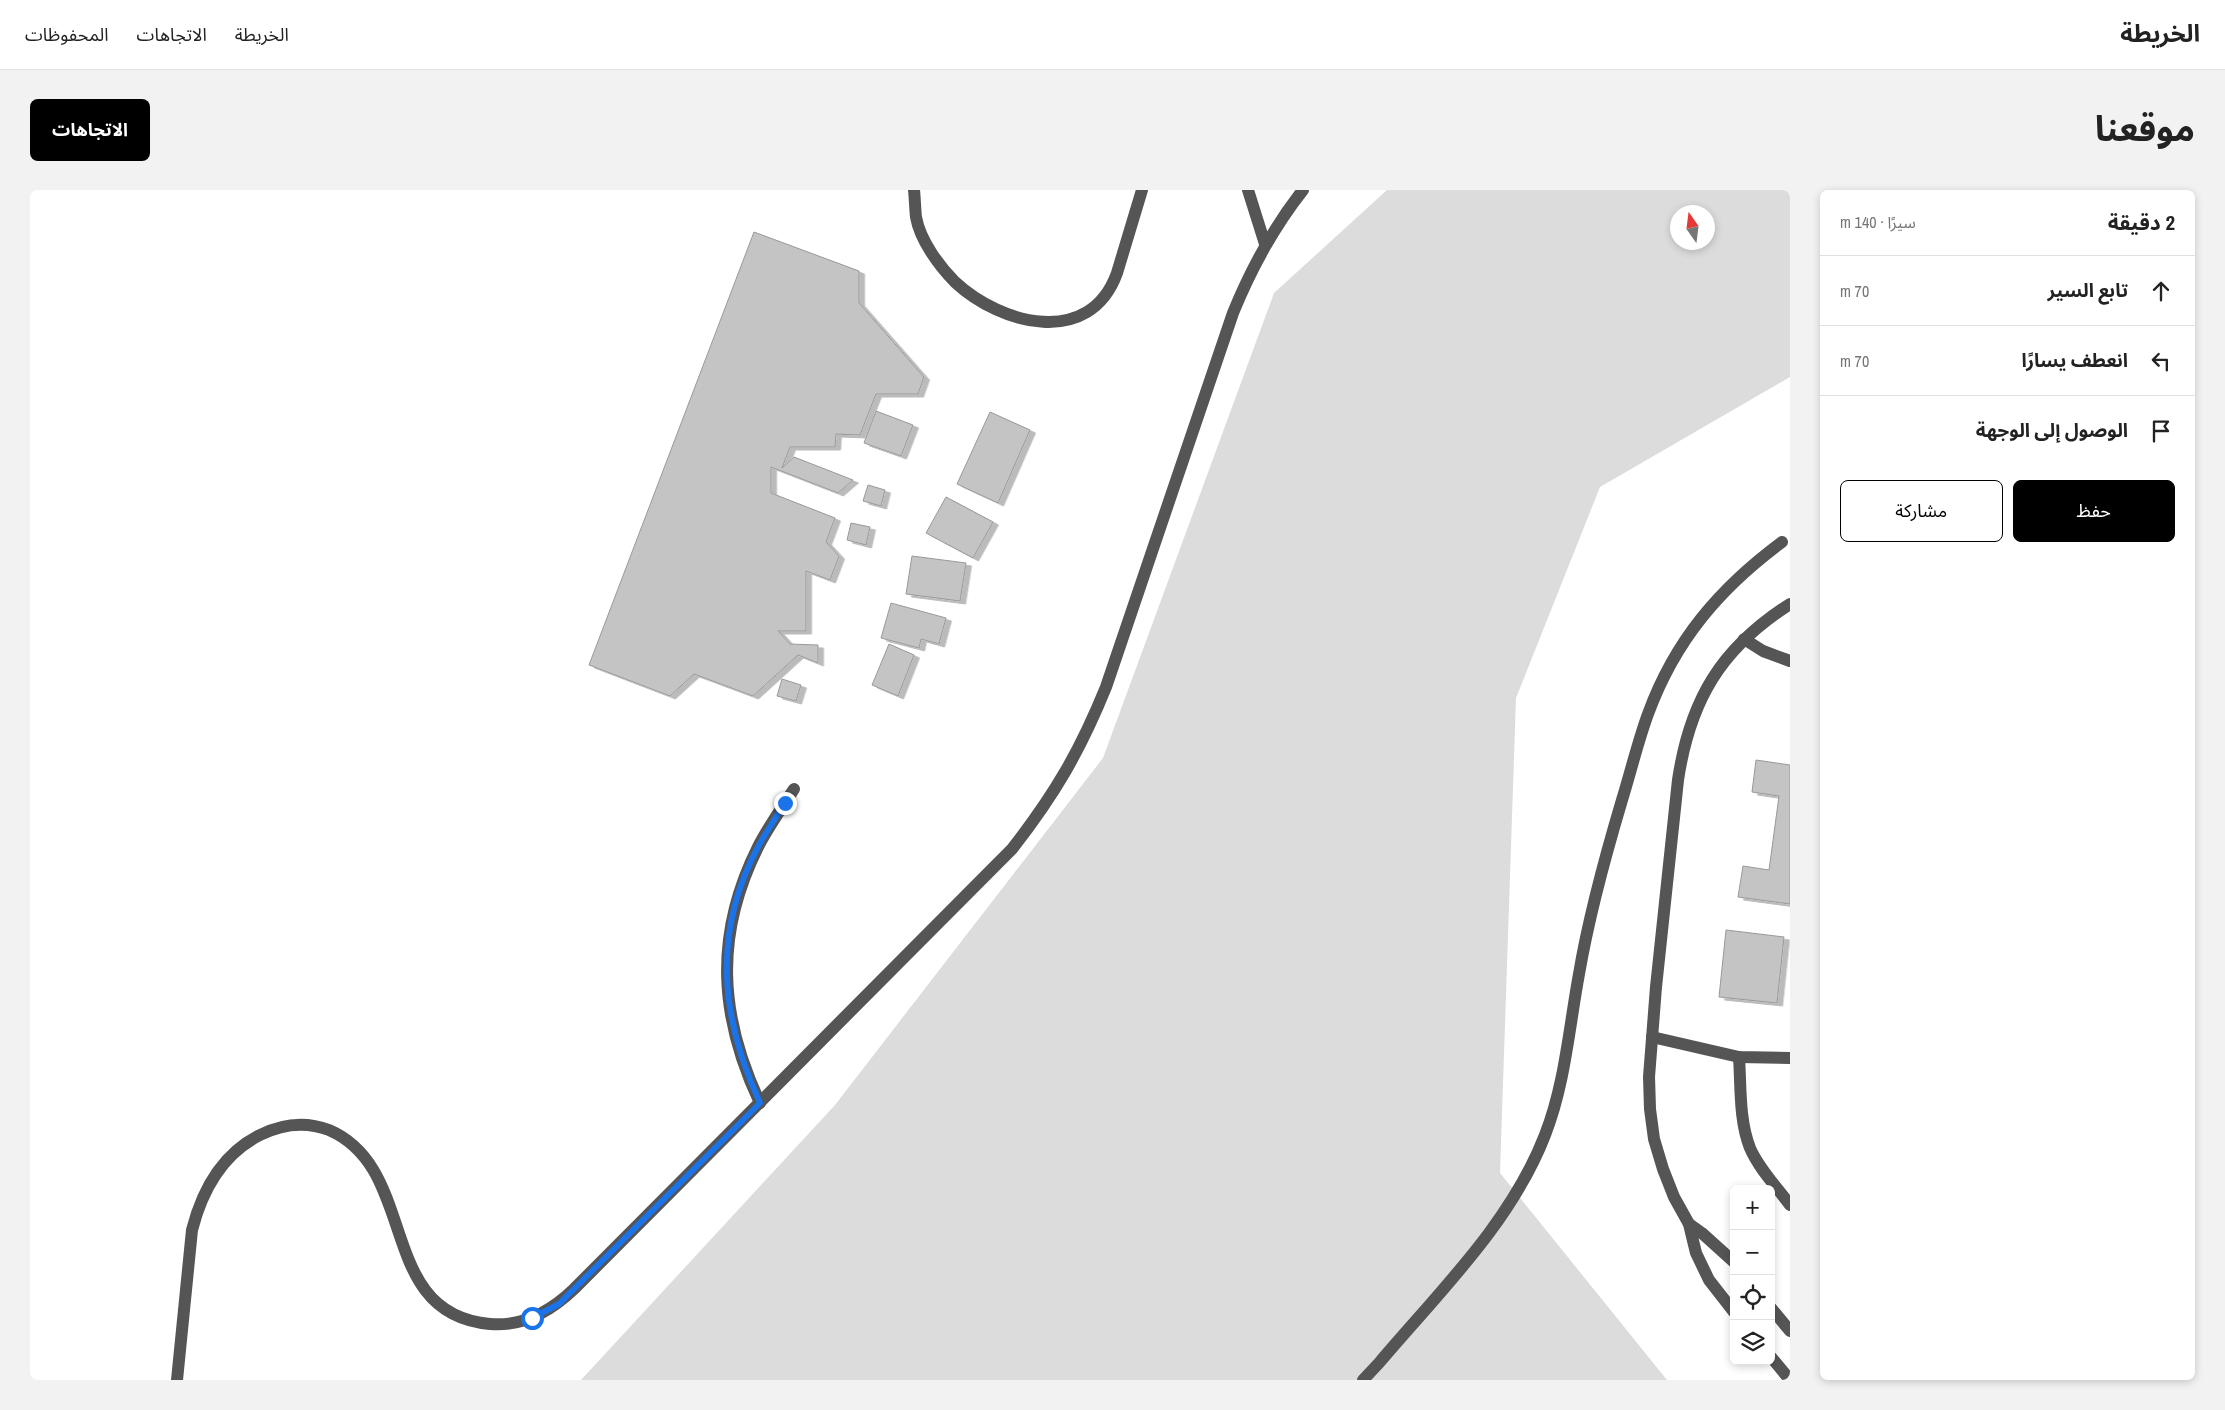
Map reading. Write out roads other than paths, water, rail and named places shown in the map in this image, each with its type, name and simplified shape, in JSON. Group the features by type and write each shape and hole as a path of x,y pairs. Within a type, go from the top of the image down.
{"lane":[{"path":"914,190 916,219 926,242 939,262 955,281 974,297 996,309 1016,318 1037,322 1059,321 1081,316 1093,309 1104,299 1117,273 1142,190"},
{"path":"1248,190 1265,244"},
{"path":"177,1380 192,1230 198,1208 207,1188 220,1168 237,1151 257,1137 279,1126 300,1124 320,1127 340,1135 355,1145 377,1175 394,1215 410,1267 431,1298 463,1318 480,1323 501,1325 522,1322 559,1304 1012,849 1042,811 1067,772 1088,730 1106,687 1233,313 1247,278 1265,244 1303,190"},
{"path":"1363,1380 1494,1228 1515,1197 1533,1163 1555,1103 1593,906 1647,716 1662,680 1680,647 1701,617 1725,589 1782,542"},
{"path":"1730,1307 1713,1286 1696,1253 1689,1224 1674,1197 1654,1139 1649,1077 1652,1037 1683,748 1692,718 1705,690 1722,664 1744,639 1769,618 1790,604"},
{"path":"1744,639 1763,651 1790,662"},
{"path":"760,1103 740,1057 730,1019 727,960 730,930 746,873 759,846 794,789"},
{"path":"1652,1037 1739,1057 1790,1058"},
{"path":"1739,1057 1743,1124 1748,1143 1758,1163 1790,1205"},
{"path":"1689,1224 1704,1234 1730,1258"},
{"path":"1775,1313 1790,1332"},
{"path":"1775,1362 1790,1380"}]}
